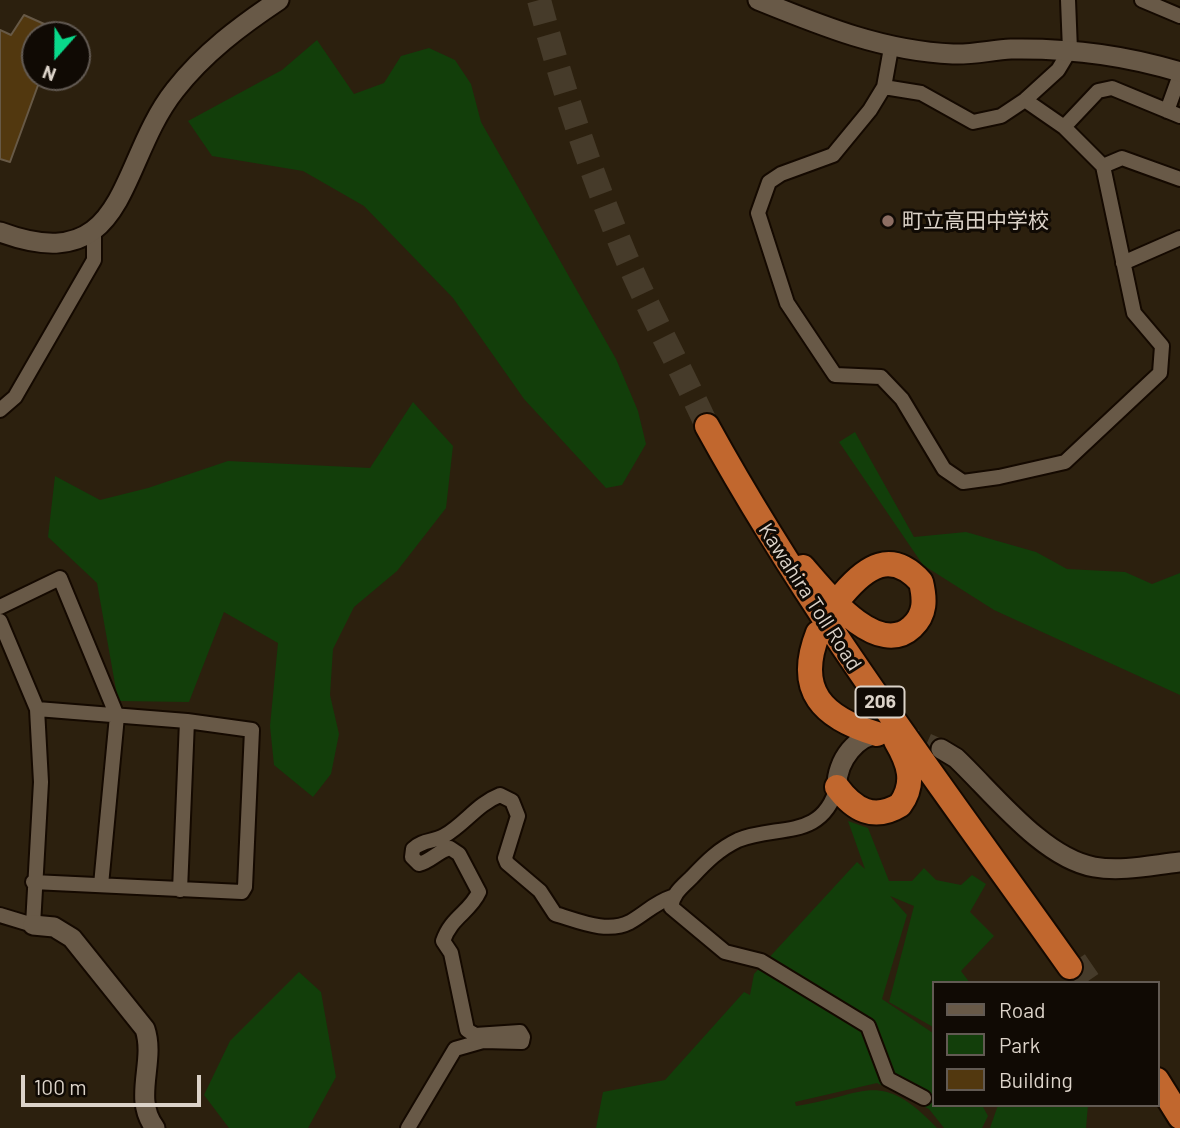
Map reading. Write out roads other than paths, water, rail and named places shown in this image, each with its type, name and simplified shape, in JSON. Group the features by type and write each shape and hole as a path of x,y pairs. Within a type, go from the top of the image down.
{"highway":[{"name":"Kawahira Toll Road","path":"712,423 789,550 859,659 1072,964 820,625 748,501 712,423"},
{"path":"789,550 832,600 862,626 878,633 895,635 908,631 918,622 924,609 920,582 903,567 877,565 866,570 842,594"},
{"path":"820,625 807,668 817,697 835,717 881,734"},
{"path":"820,625 901,749 909,767 911,783 900,806 877,815 854,806 837,787"},
{"path":"1159,1083 1180,1117"},
{"path":"1159,1103 1174,1128"}],"street":[{"path":"0,232 53,245 75,241 94,232 117,201 156,118 175,90 225,36 279,0"},
{"path":"758,0 836,32 891,48 955,55 1010,49 1070,50 1111,54 1180,73 1174,113 1112,88 1098,91 1064,127"},
{"path":"884,87 921,93 973,122 1000,116 1025,100 1058,70 1070,50 1068,0"},
{"path":"1142,0 1180,16"},
{"path":"891,48 884,87 870,110 833,155 781,174 769,183 758,213 787,303 826,364 835,375 881,377 902,399 944,468 963,482 1065,462 1160,373 1162,346 1134,313 1103,166 1064,127 1025,100"},
{"path":"1103,166 1122,158 1180,179"},
{"path":"0,410 15,397 94,260 94,232"},
{"path":"1123,263 1180,238"},
{"path":"0,607 60,578 117,716 101,885"},
{"path":"0,621 37,709 41,782 33,882 33,925"},
{"path":"33,882 242,892 245,887 252,730 187,721 37,709"},
{"path":"180,890 187,721"},
{"path":"408,1128 455,1049 483,1041 522,1042 523,1037 520,1032 475,1035 467,1030 451,953 443,941 449,925 474,903 479,892 459,854 450,848 440,851 428,862 419,864 412,857 413,849 419,843 443,837 482,802 500,795 512,801 518,816 505,858 507,863 540,891 555,914 614,928 631,922 653,904 672,897 717,852 741,839 785,832 811,824 834,795 840,764 846,755 881,734"},
{"path":"940,749 956,758 1042,841 1079,863 1116,869 1180,862"},
{"path":"672,897 671,908 725,952 761,961 868,1026 888,1080 924,1098"},
{"path":"0,915 33,925 54,927 72,938 145,1030 149,1043 144,1105 147,1118 155,1128"}],"tunnel":[{"path":"539,0 578,130 613,226 707,426"},
{"path":"899,736 921,740 941,749"},
{"path":"1075,961 1089,981"}],"place":[{"name":"町立高田中学校","path":"888,221"}]}
